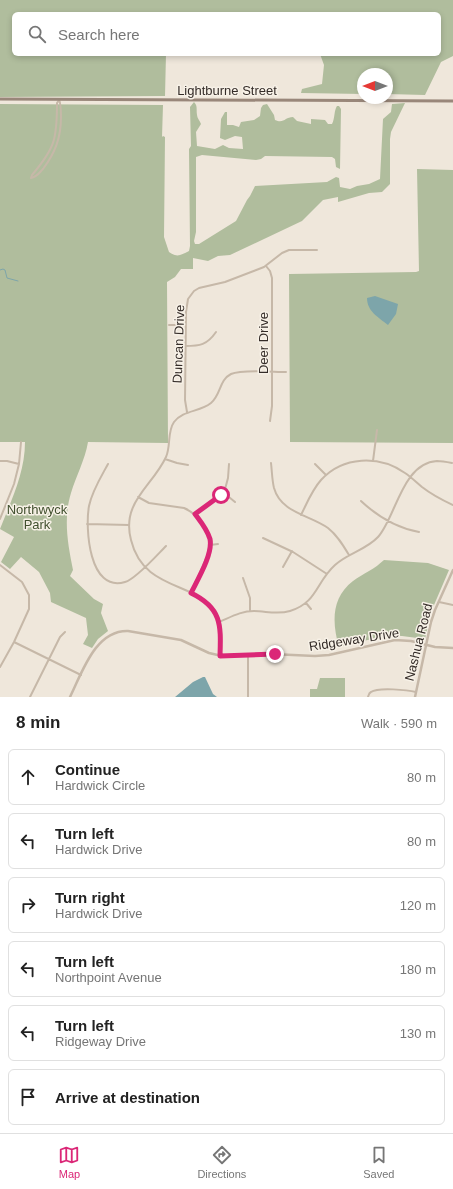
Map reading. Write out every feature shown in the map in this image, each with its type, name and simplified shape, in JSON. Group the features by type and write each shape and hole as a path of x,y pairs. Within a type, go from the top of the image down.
{"main road":[{"name":"Lightburne Street","path":"0,99 453,101"}],"street":[{"path":"59,99 61,103 61,126 58,141 48,162 35,178 31,178 49,153 55,140 57,126 57,103 59,99"},
{"name":"Duncan Drive","path":"187,412 185,400 186,305 188,299 194,291 199,288 230,280 266,266 282,253 289,250 317,250"},
{"name":"Deer Drive","path":"266,266 270,271 272,278 272,406 270,421"},
{"path":"169,325 186,325"},
{"path":"185,346 196,346 206,342 216,332"},
{"path":"220,656 221,631 219,622 211,606 203,599 161,580 144,567 132,547 129,525 131,511 138,496 165,459 169,450 173,424 176,419 187,412 210,404 216,397 222,383 229,375 240,372 286,372"},
{"path":"373,461 377,430"},
{"path":"0,519 14,484 19,464 21,442"},
{"path":"165,459 188,465"},
{"path":"0,461 19,464"},
{"path":"301,515 316,487 326,475 337,468 360,461 373,461 395,467 440,499 453,506"},
{"path":"219,622 240,613 250,611 281,613 296,609 306,603 316,593 327,574 335,565 375,540 383,531 401,492 420,468 437,461 452,463"},
{"path":"271,463 273,486 276,494 289,508 325,526 333,532 349,555"},
{"path":"108,464 91,499 87,524 87,535 93,560 98,572 109,582 124,583 134,577 166,546"},
{"path":"195,514 224,493 228,478 229,464"},
{"path":"315,464 326,475"},
{"path":"224,493 234,502"},
{"path":"138,496 149,503 184,508 195,514 207,532 210,545 206,561 191,593"},
{"path":"361,501 370,509 401,527 419,532"},
{"path":"87,524 129,525"},
{"path":"263,538 292,551 327,574"},
{"path":"210,545 218,544"},
{"path":"283,567 292,551"},
{"path":"0,566 22,582 29,594 29,609 14,642 0,667"},
{"name":"Nashua Road","path":"415,697 431,622 438,602 453,570"},
{"path":"244,578 249,593 250,611"},
{"path":"438,602 453,605"},
{"path":"306,603 311,609"},
{"name":"Ridgeway Drive","path":"81,675 99,643 113,634 128,631 181,640 209,653 220,656 271,654 315,656 329,655 384,641 395,640 453,648"},
{"path":"30,697 60,637 65,632"},
{"path":"14,642 81,675 70,697"},
{"path":"248,655 248,697"},
{"path":"368,697 371,692 376,690 403,689 416,692"}],"green space":[{"path":"0,0 453,0 453,56 441,62 425,95 393,94 393,68 357,68 357,94 301,93 302,89 322,84 324,65 321,56 441,56 441,12 12,12 12,56 166,56 165,96 0,97"},
{"name":"Northwyck Park","path":"194,102 195,103 197,117 201,124 196,132 197,146 215,149 223,145 229,148 243,149 242,137 235,136 225,140 220,138 221,119 225,112 227,112 227,125 239,127 241,122 254,120 260,116 261,108 263,105 267,104 274,115 275,120 283,121 293,117 297,121 311,124 311,119 325,120 328,124 332,124 337,106 341,109 340,169 336,167 335,159 332,157 265,156 256,160 202,155 196,157 196,232 194,241 195,244 199,244 236,221 255,186 327,182 336,177 339,178 340,187 350,189 369,184 380,179 383,119 391,112 392,104 405,103 391,132 390,184 382,192 369,193 338,202 338,197 323,200 302,221 230,255 218,256 208,261 193,258 193,269 181,269 175,277 167,282 168,443 88,442 85,455 73,487 67,512 67,532 73,570 70,576 94,599 103,604 101,613 108,631 98,639 92,648 83,644 88,635 86,618 51,602 50,593 39,572 21,557 10,569 1,562 14,537 0,529 20,476 23,465 25,442 0,442 0,104 163,105 162,137 165,137 164,237 169,252 177,255 181,255 189,251 190,246 190,107"},
{"path":"417,169 453,170 453,443 290,442 289,274 419,271"},
{"path":"384,560 428,563 449,570 431,612 425,639 402,636 384,636 339,647 335,629 335,611 341,595 353,581 373,569"},
{"path":"320,678 345,678 345,697 310,697 310,689 317,689"}],"water":[{"path":"375,296 398,304 396,314 388,325 371,310 367,303 367,298"},
{"path":"205,677 213,694 217,697 175,697 193,682"}],"waterway":[{"path":"0,270 5,270 7,278 18,281"}],"route":[{"path":"221,495 195,514 207,532 210,539 210,545 206,561 191,593 206,601 218,617 221,631 220,656 275,654"}]}
